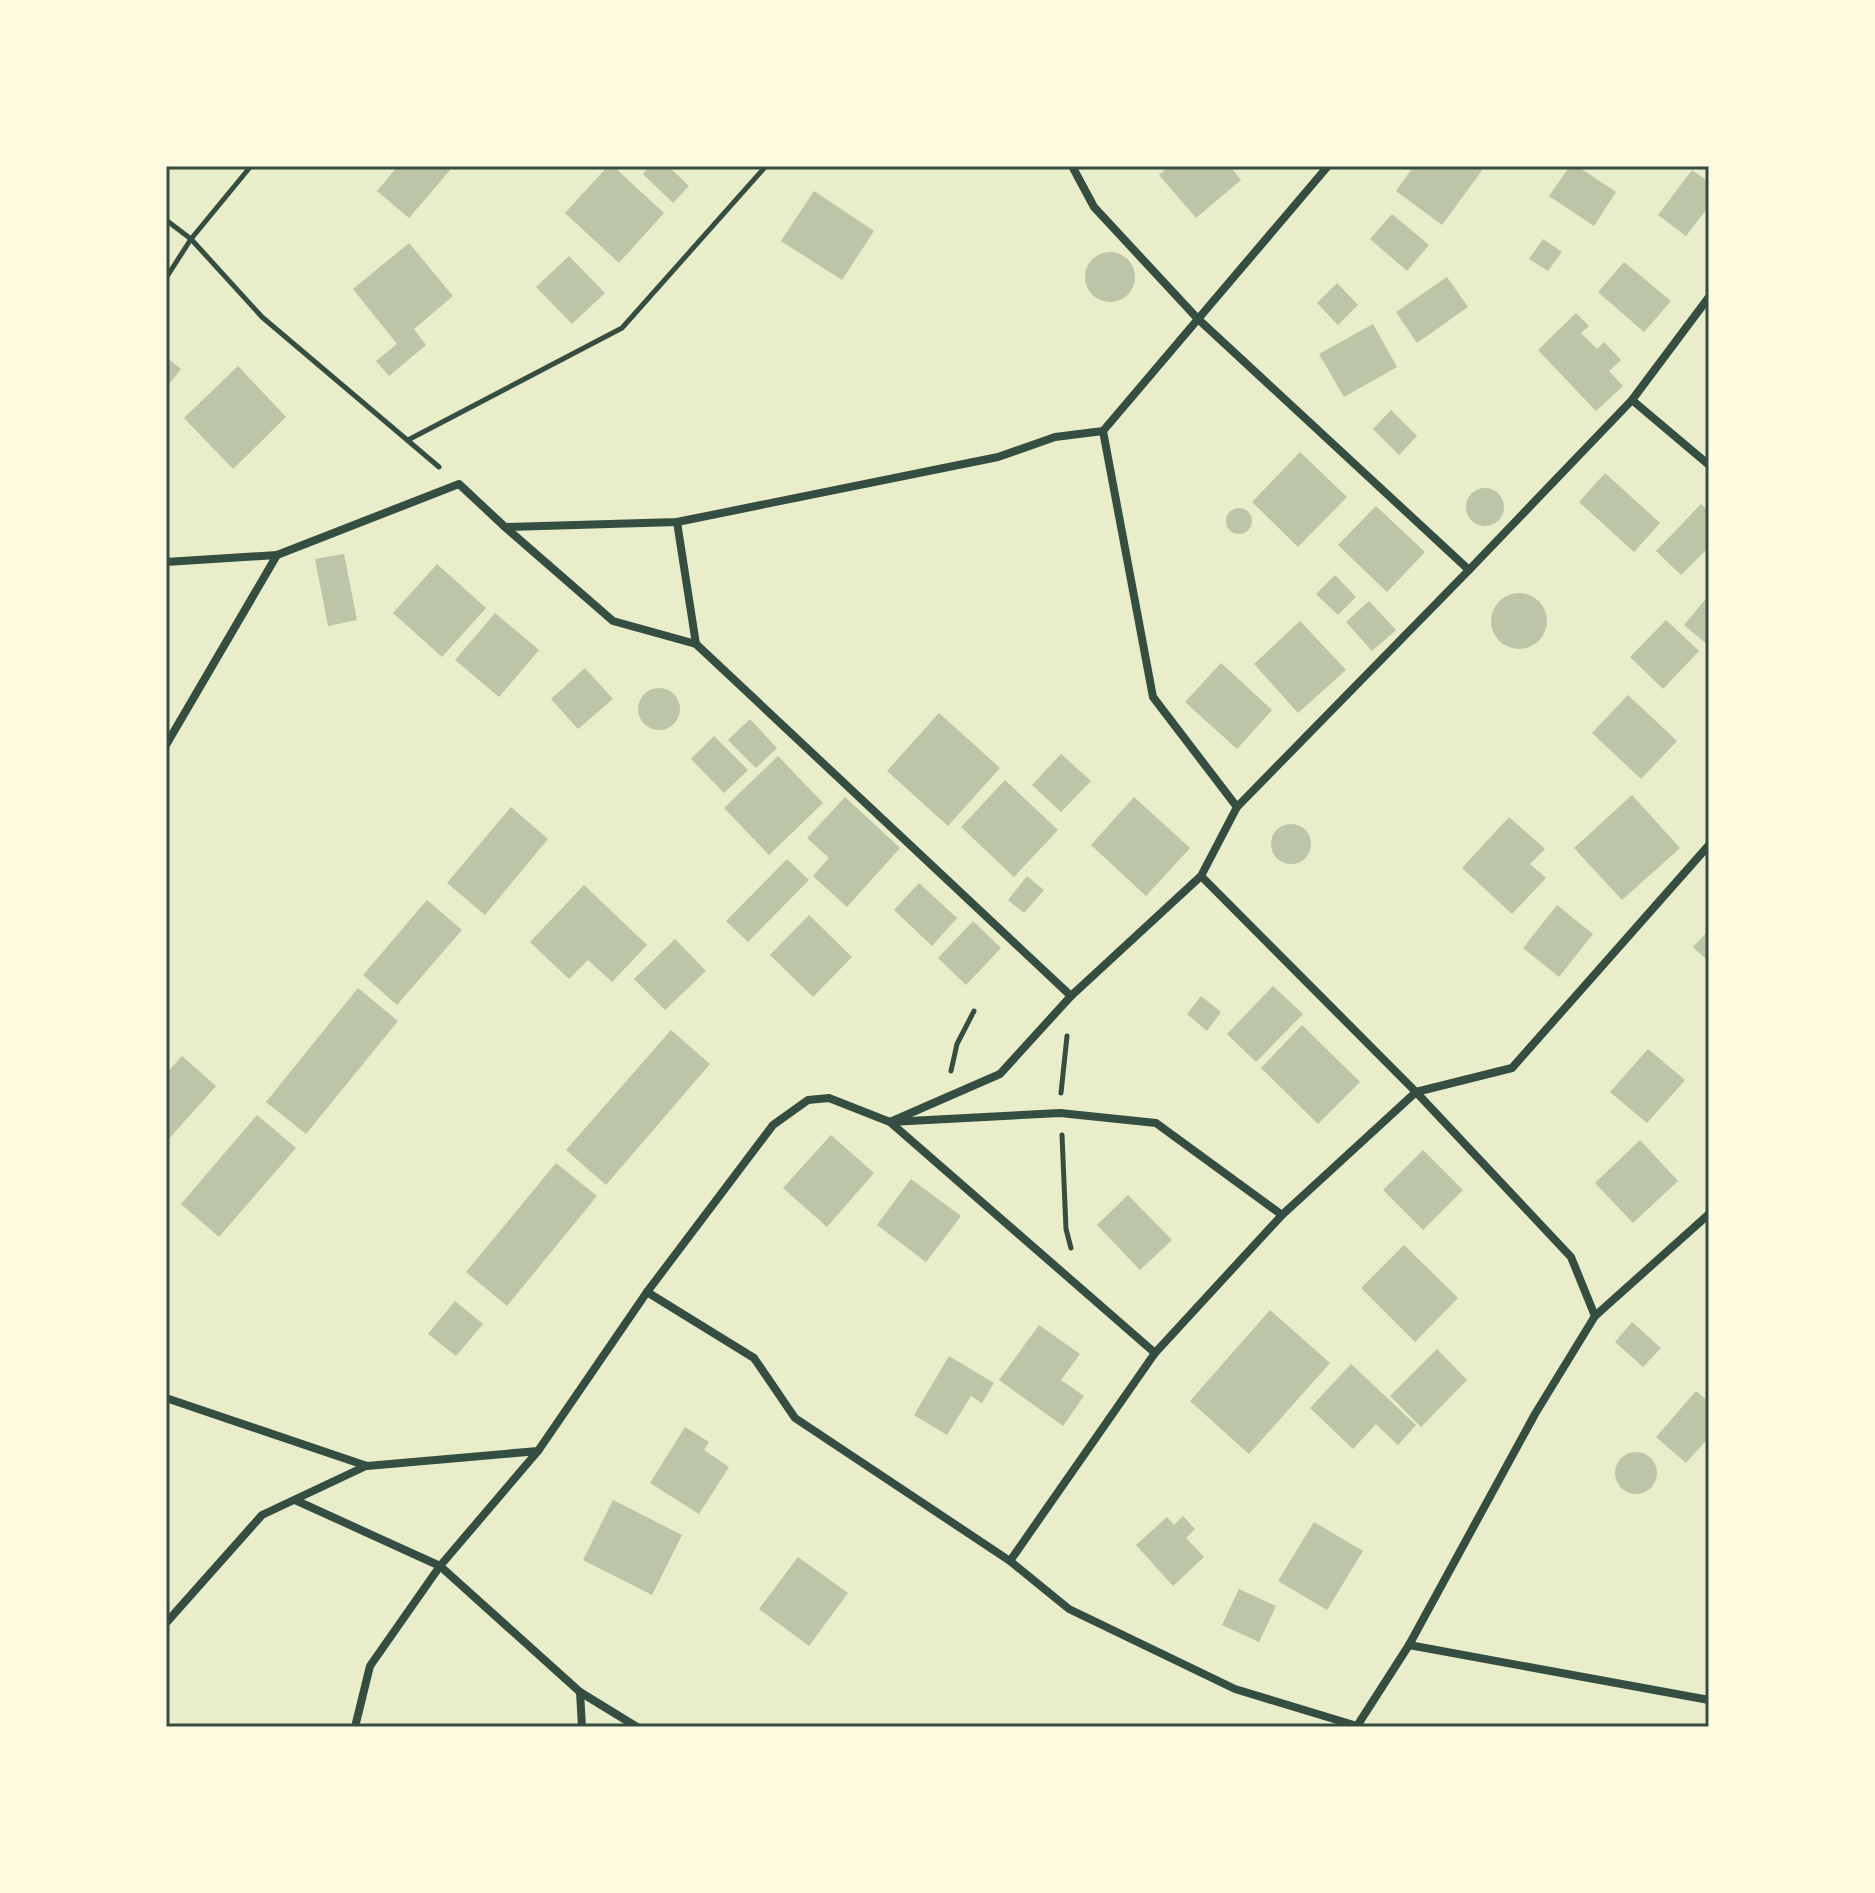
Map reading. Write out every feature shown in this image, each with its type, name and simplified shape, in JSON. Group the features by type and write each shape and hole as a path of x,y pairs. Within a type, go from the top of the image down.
{"street":[{"path":"1072,166 1094,207 1197,318 1469,570"},
{"path":"505,527 677,522 998,457 1055,437 1103,431 1328,166"},
{"path":"890,1122 1000,1074 1071,996 1201,876 1237,807 1632,400 1709,297"},
{"path":"1632,400 1709,465"},
{"path":"1103,431 1153,697 1237,807"},
{"path":"166,562 277,555 459,484 613,621 696,644 1071,996"},
{"path":"677,522 696,644"},
{"path":"166,745 277,555"},
{"path":"1010,1561 1155,1353 1282,1215 1416,1092 1512,1068 1709,845"},
{"path":"1201,876 1416,1092 1571,1257 1595,1316"},
{"path":"355,1727 370,1666 440,1566 538,1451 647,1292 773,1125 808,1100 829,1098 890,1122 1155,1353"},
{"path":"890,1122 1060,1113 1156,1123 1282,1215"},
{"path":"647,1292 754,1358 795,1418 1010,1561 1069,1609 1221,1682 1356,1726 1409,1645 1535,1414 1595,1316 1709,1214"},
{"path":"166,1398 367,1466"},
{"path":"166,1623 262,1515 367,1466 538,1451"},
{"path":"295,1500 440,1566 580,1692 637,1727"},
{"path":"1409,1645 1709,1700"},
{"path":"580,1692 582,1727"}],"path":[{"path":"166,278 191,239 251,166"},
{"path":"408,440 622,328 766,166"},
{"path":"166,220 191,239 262,317 459,484"},
{"path":"1071,996 1060,1113 1066,1229 1081,1288"},
{"path":"944,1099 957,1044 974,1011"}],"building":[{"path":"398,166 446,166 450,170 409,218 377,191"},
{"path":"608,166 613,166 664,213 619,263 565,213"},
{"path":"650,166 668,166 689,186 673,203 643,174"},
{"path":"1169,166 1230,166 1241,180 1196,218 1159,175"},
{"path":"1414,166 1478,166 1483,169 1442,225 1396,191"},
{"path":"1570,166 1577,166 1616,192 1594,226 1549,196"},
{"path":"1692,170 1709,182 1709,206 1686,236 1658,215"},
{"path":"814,191 874,231 842,280 781,241"},
{"path":"1392,214 1429,245 1407,271 1370,239"},
{"path":"1543,239 1562,252 1548,271 1529,259"},
{"path":"409,243 453,296 414,329 426,345 389,376 376,361 397,344 353,289"},
{"path":"1110,252 1128,259 1135,277 1128,295 1110,302 1092,295 1085,277 1092,259"},
{"path":"569,256 605,293 572,324 536,287"},
{"path":"1624,262 1671,301 1644,332 1598,292"},
{"path":"1447,277 1468,307 1417,343 1396,312"},
{"path":"1337,283 1358,305 1338,325 1317,303"},
{"path":"1576,313 1589,326 1581,333 1597,349 1604,342 1621,360 1609,371 1623,386 1596,411 1538,350"},
{"path":"1373,324 1397,367 1344,397 1319,354"},
{"path":"166,357 181,369 166,388"},
{"path":"238,366 286,417 233,469 184,418"},
{"path":"1391,410 1417,436 1399,455 1373,429"},
{"path":"1300,452 1347,497 1298,547 1252,502"},
{"path":"1605,473 1660,523 1634,552 1579,502"},
{"path":"1485,488 1498,494 1504,507 1498,520 1485,526 1472,520 1466,507 1472,494"},
{"path":"1701,504 1709,512 1709,547 1681,575 1656,551"},
{"path":"1376,506 1425,552 1387,592 1338,545"},
{"path":"1239,508 1248,512 1252,521 1248,530 1239,534 1230,530 1226,521 1230,512"},
{"path":"344,554 357,620 328,626 315,559"},
{"path":"437,564 486,608 442,657 393,613"},
{"path":"1335,575 1356,597 1338,615 1316,594"},
{"path":"1519,593 1539,601 1547,621 1539,641 1519,649 1499,641 1491,621 1499,601"},
{"path":"1709,595 1709,646 1684,625"},
{"path":"1369,601 1396,630 1372,651 1346,622"},
{"path":"495,613 539,650 499,697 455,660"},
{"path":"1666,620 1699,651 1663,689 1630,657"},
{"path":"1300,621 1346,670 1298,713 1254,664"},
{"path":"1221,663 1272,710 1237,749 1185,702"},
{"path":"585,668 613,699 578,729 551,699"},
{"path":"659,688 674,694 680,709 674,724 659,730 644,724 638,709 644,694"},
{"path":"1628,695 1677,741 1641,779 1592,733"},
{"path":"939,713 1000,768 948,826 887,771"},
{"path":"750,719 777,748 756,768 728,740"},
{"path":"714,736 748,770 724,793 691,759"},
{"path":"1061,754 1091,781 1061,812 1032,785"},
{"path":"778,756 823,803 769,855 724,808"},
{"path":"1005,780 1058,830 1014,877 961,827"},
{"path":"1632,795 1680,848 1622,900 1574,848"},
{"path":"845,797 900,848 847,907 813,876 829,858 807,838"},
{"path":"1134,797 1190,848 1146,896 1091,845"},
{"path":"511,807 548,839 485,915 447,883"},
{"path":"1509,817 1545,849 1530,864 1546,878 1512,914 1462,868"},
{"path":"1291,824 1305,830 1311,844 1305,858 1291,864 1277,858 1271,844 1277,830"},
{"path":"787,859 809,880 748,942 726,921"},
{"path":"1027,876 1044,890 1024,913 1008,900"},
{"path":"919,883 957,918 932,946 894,910"},
{"path":"584,885 647,945 612,982 588,960 569,979 530,942"},
{"path":"427,900 462,930 397,1005 363,975"},
{"path":"1557,905 1593,934 1559,977 1523,948"},
{"path":"809,915 852,957 813,997 770,955"},
{"path":"973,921 1001,948 966,985 938,958"},
{"path":"1709,930 1709,962 1693,947"},
{"path":"675,939 706,971 665,1010 634,979"},
{"path":"1273,986 1303,1014 1256,1062 1227,1034"},
{"path":"358,988 398,1021 306,1134 266,1102"},
{"path":"1201,996 1221,1012 1207,1031 1187,1014"},
{"path":"1302,1025 1360,1082 1318,1124 1261,1068"},
{"path":"671,1030 710,1064 606,1185 566,1150"},
{"path":"1648,1049 1685,1080 1647,1123 1610,1092"},
{"path":"182,1056 216,1086 166,1142 166,1074"},
{"path":"257,1115 296,1148 219,1237 181,1204"},
{"path":"831,1135 874,1173 827,1227 783,1188"},
{"path":"1640,1140 1678,1181 1633,1223 1595,1183"},
{"path":"1423,1150 1463,1190 1423,1230 1383,1190"},
{"path":"556,1163 597,1196 507,1306 466,1272"},
{"path":"911,1179 961,1216 926,1262 877,1225"},
{"path":"1128,1195 1172,1240 1140,1270 1097,1225"},
{"path":"1404,1245 1458,1298 1415,1342 1361,1288"},
{"path":"455,1301 483,1324 456,1356 428,1334"},
{"path":"1270,1310 1330,1363 1249,1454 1190,1401"},
{"path":"1632,1322 1661,1348 1643,1367 1615,1342"},
{"path":"1039,1325 1080,1354 1061,1380 1084,1396 1063,1426 999,1380"},
{"path":"1437,1349 1467,1380 1421,1427 1390,1396"},
{"path":"949,1356 994,1383 982,1403 971,1396 947,1435 914,1415"},
{"path":"1351,1364 1416,1425 1398,1445 1376,1424 1353,1449 1310,1408"},
{"path":"1696,1391 1709,1402 1709,1437 1686,1463 1656,1437"},
{"path":"685,1427 709,1442 704,1450 729,1467 699,1514 650,1483"},
{"path":"1636,1452 1651,1458 1657,1473 1651,1488 1636,1494 1621,1488 1615,1473 1621,1458"},
{"path":"613,1500 682,1535 652,1595 583,1560"},
{"path":"1183,1516 1195,1529 1186,1538 1204,1557 1173,1586 1136,1545 1167,1517 1174,1525"},
{"path":"1314,1522 1363,1551 1327,1610 1278,1581"},
{"path":"798,1557 848,1593 809,1646 759,1609"},
{"path":"1239,1589 1276,1606 1259,1642 1222,1625"}]}
